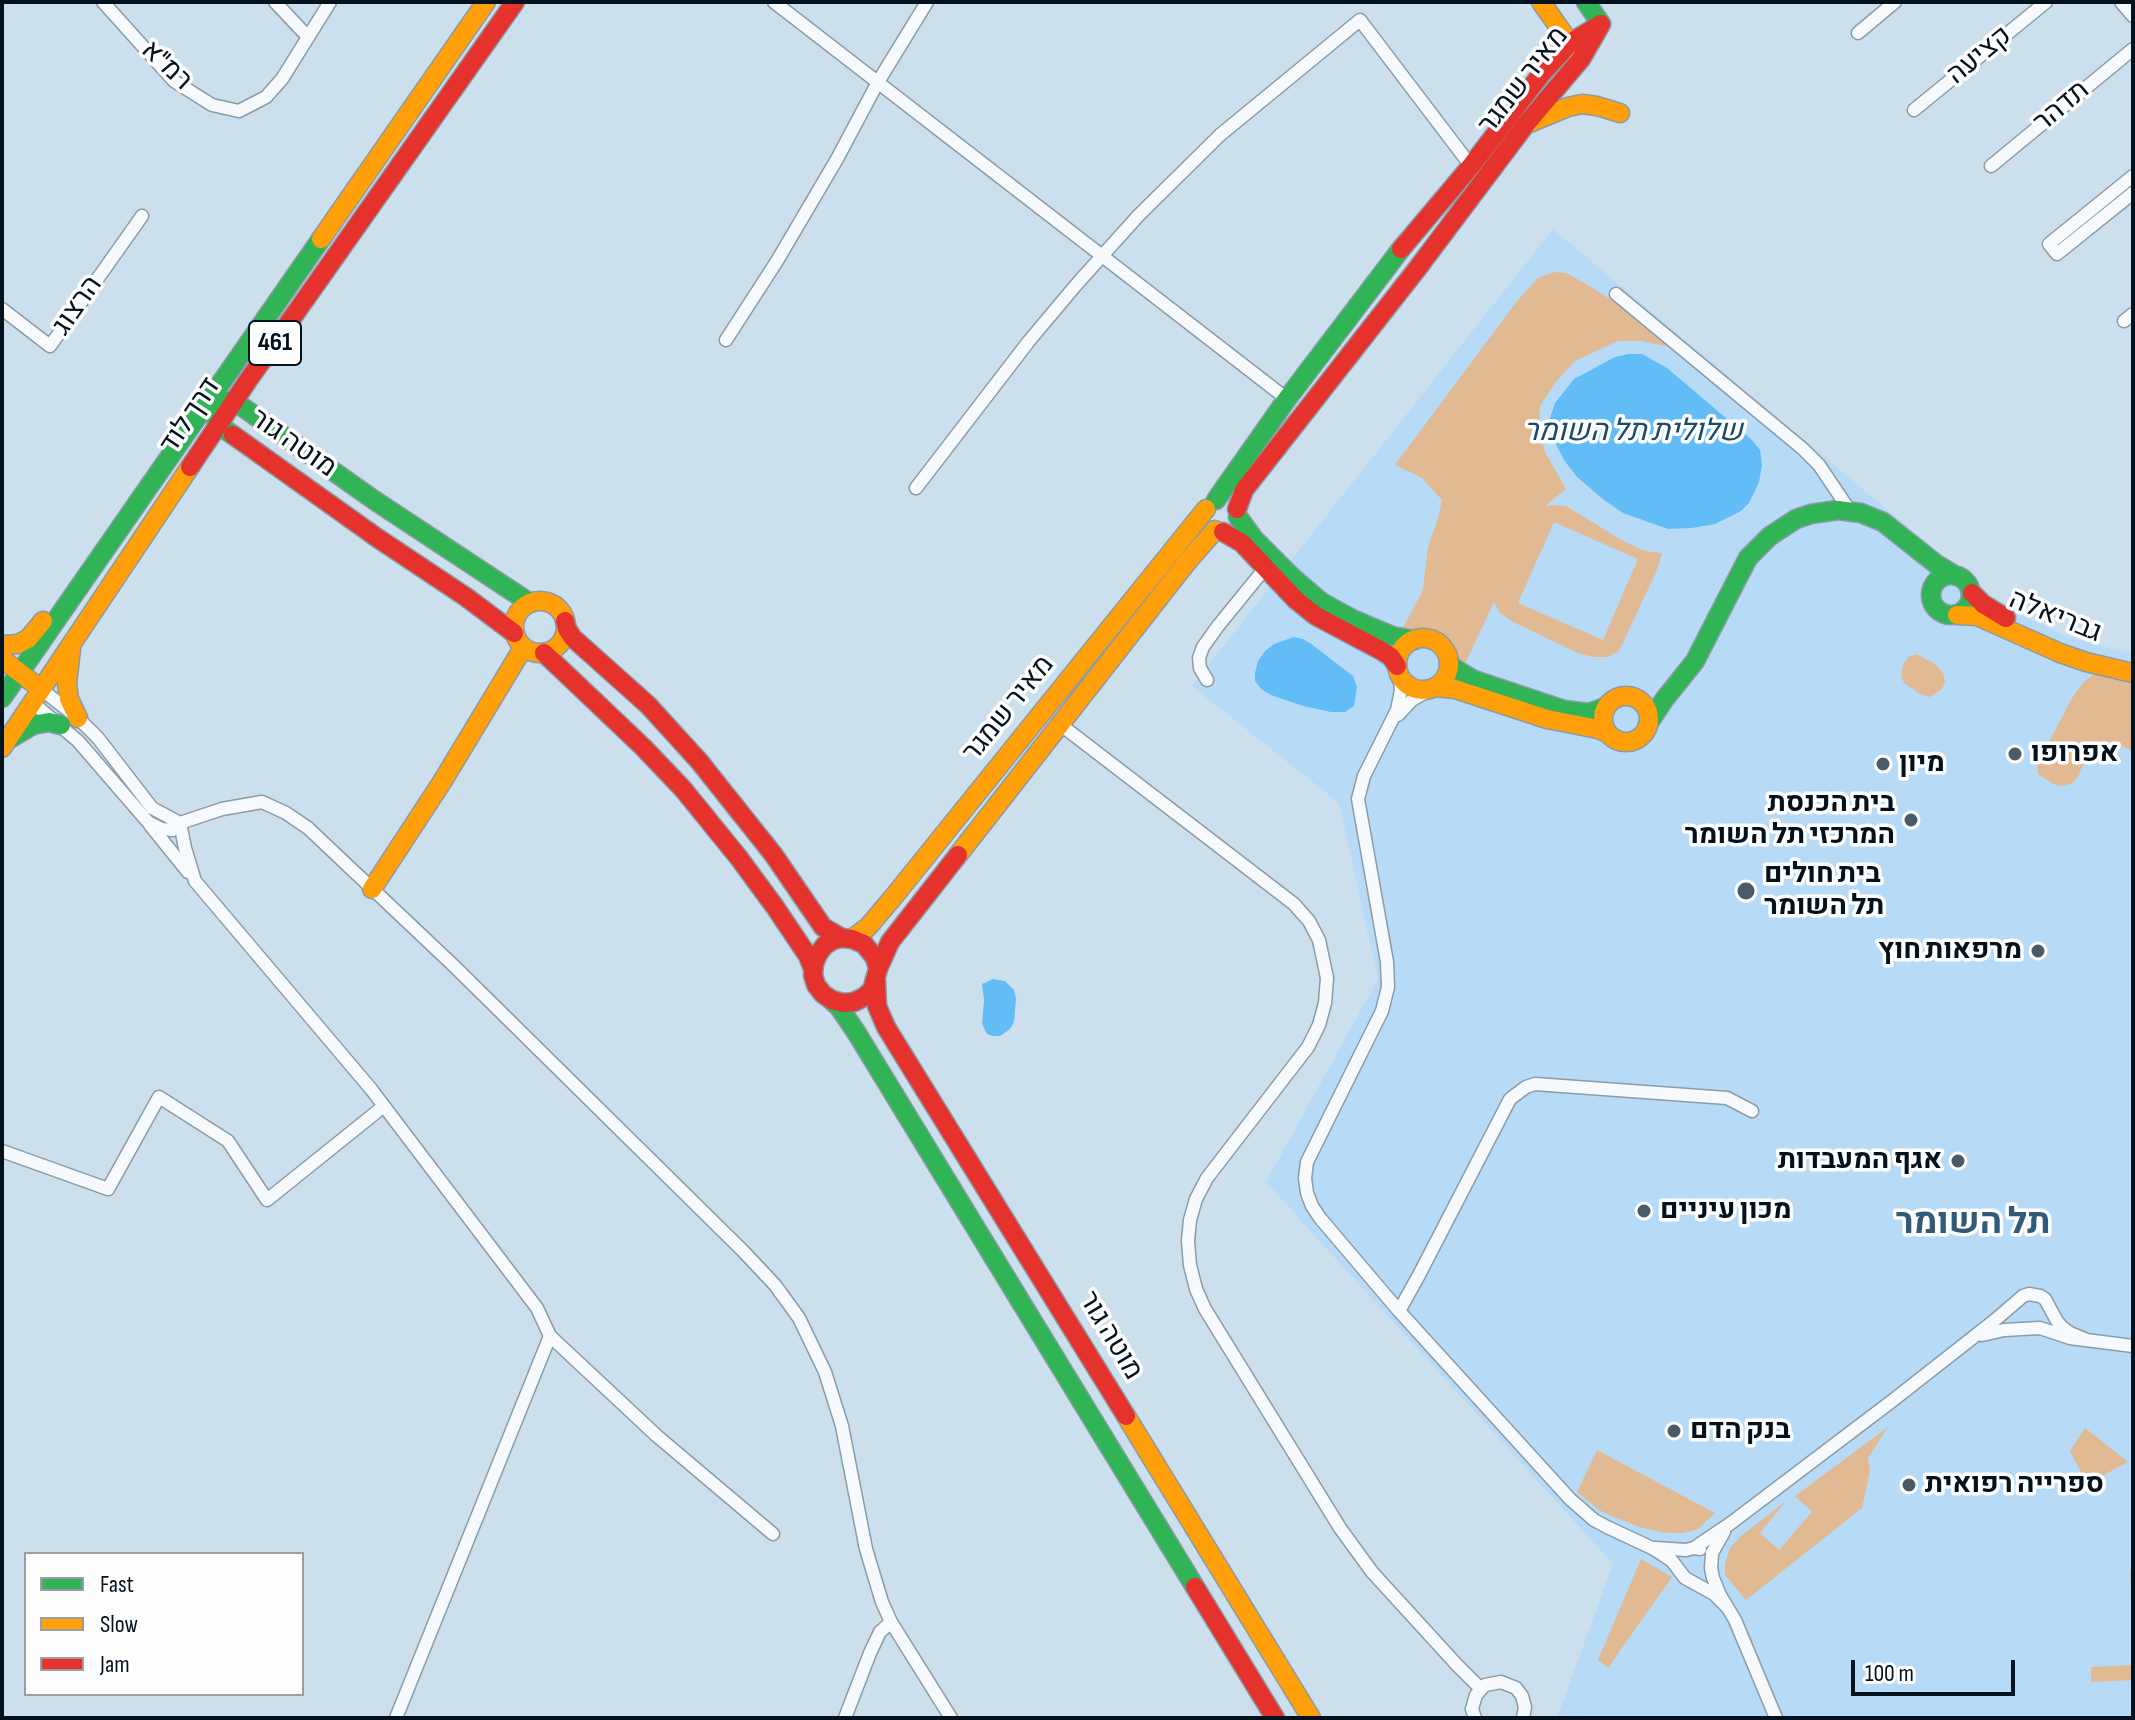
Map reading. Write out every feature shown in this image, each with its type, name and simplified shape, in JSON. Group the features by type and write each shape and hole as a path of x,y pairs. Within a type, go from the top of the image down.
{"street":[{"name":"רמ\"א","path":"103,2 174,81 212,105 239,111 266,97 282,79 330,2"},
{"path":"275,2 308,37"},
{"name":"דרך לוד","path":"9,684 486,2"},
{"name":"דרך לוד","path":"5,744 234,401 515,2"},
{"path":"774,2 1287,399"},
{"path":"726,340 792,236 878,82 927,2"},
{"path":"1541,2 1581,59"},
{"path":"1586,2 1601,24"},
{"path":"1858,33 1895,2"},
{"name":"קציעה","path":"1914,110 2046,2"},
{"path":"2121,2 2133,16"},
{"path":"916,488 1029,341 1138,216 1220,135 1360,20 1471,166"},
{"name":"מאיר שמגר","path":"847,938 868,927 895,895 1211,505 1397,254 1471,166 1542,73 1570,43 1601,24"},
{"name":"מאיר שמגר","path":"1238,513 1244,490 1526,124 1581,59 1601,24"},
{"name":"תדהר","path":"1991,166 2133,49"},
{"path":"1526,124 1582,104 1620,113"},
{"path":"2133,176 2049,244 2057,254 2133,193"},
{"name":"הרצוג","path":"2,309 50,346 142,216"},
{"path":"1397,254 1417,269"},
{"path":"1616,294 1803,449 1819,465 1850,511"},
{"name":"מוטה גור","path":"519,641 466,597 218,425 209,400 234,401 374,500 530,603"},
{"path":"2,645 18,644 36,631 116,517 178,443"},
{"path":"1674,687 1652,697 1621,695 1605,707 1589,713 1564,710 1474,680 1452,667 1447,653 1436,641 1392,636 1321,602 1254,539 1234,505 1226,499 1211,505 1206,519 1208,524 1242,543 1296,600 1316,616 1391,657 1410,687 1455,689 1547,719 1598,729 1616,741 1629,742 1641,736 1700,654 1748,558 1770,536 1796,519 1825,511 1850,511 1883,522 1905,538 1936,564 1966,581 1972,593 1968,607 1957,615 1944,614 1934,605 1925,568 1905,538"},
{"path":"1219,531 1233,527 1238,513"},
{"name":"מאיר שמגר","path":"877,974 890,942 1207,537 1219,531"},
{"path":"1207,680 1200,668 1199,658 1203,647 1266,567"},
{"path":"1931,598 1937,581 1954,575"},
{"name":"גבריאלה","path":"1972,593 1993,611 2037,633 2089,652 2133,663"},
{"path":"372,889 442,782 519,641 516,617 524,606 546,602 558,609 573,638 648,705 699,761 773,854 823,927 869,949 875,958 877,974 872,990 854,1002 830,999"},
{"name":"גבריאלה","path":"1957,615 1977,616 2060,653 2133,673"},
{"path":"519,641 530,652 544,653 561,642 565,621"},
{"path":"1414,640 1400,652 1400,700 1393,721 1364,776 1358,799 1387,962 1386,1001 1307,1162 1305,1178 1312,1206 1399,1311 1580,1509 1672,1561 1685,1578 1714,1594 1727,1607"},
{"path":"72,644 67,683 70,722 78,741 384,1106 537,1308 550,1336 657,1436 773,1534"},
{"path":"544,653 683,789 766,894 808,956 816,985 839,1007 856,1032 1275,1718"},
{"path":"2,659 9,684 36,696 70,722 98,738 152,808 180,823"},
{"path":"1393,721 1412,700 1446,676 1449,661"},
{"path":"1637,698 1647,709 1648,724"},
{"path":"1605,707 1602,720 1607,733"},
{"path":"5,744 33,725 70,722"},
{"path":"1061,725 1294,904 1309,921 1319,940 1327,978 1319,1025 1308,1047 1207,1178 1190,1220 1190,1265 1205,1309 1340,1528 1372,1572 1481,1689"},
{"path":"148,822 162,829 173,830 180,823 222,809 262,802 308,828 476,988 775,1285 799,1318 825,1372 838,1412 866,1549 882,1602 891,1622 951,1718"},
{"path":"180,823 195,881"},
{"path":"813,969 825,945 847,938"},
{"name":"מוטה גור","path":"877,974 877,1006 886,1027 1311,1718"},
{"path":"1399,1311 1510,1099 1526,1087 1535,1084 1727,1098 1752,1111"},
{"path":"2,1151 108,1189 159,1097 228,1141 267,1200 384,1106"},
{"path":"1680,1573 1678,1562 1690,1549 1731,1523 2023,1296 2035,1294 2045,1299 2062,1327 2087,1340"},
{"path":"2017,1303 2014,1315 2017,1323 2070,1338 2133,1346"},
{"path":"1968,1341 1992,1331 2034,1329 2047,1322 2050,1310"},
{"path":"396,1718 550,1336"},
{"path":"1692,1581 1702,1580 1711,1565 1716,1543 1731,1523"},
{"path":"1652,1548 1703,1550 1711,1565 1716,1588 1735,1620 1776,1718"},
{"path":"845,1718 880,1632 891,1622"},
{"path":"1471,1715 1476,1695 1481,1689 1490,1683 1501,1682 1516,1688 1524,1702 1523,1718"}],"shaded area":[{"name":"בית חולים תל השומר","path":"1553,229 2002,606 2068,637 2133,654 2133,1718 1557,1718 1613,1564 1266,1182 1378,979 1339,803 1192,686"},
{"path":"1554,272 1566,273 1635,315 1675,348 1642,341 1618,341 1575,361 1540,406 1539,428 1545,452 1566,489 1545,506 1566,506 1623,541 1645,551 1662,553 1619,651 1607,657 1578,653 1513,622 1499,612 1494,602 1465,664 1401,632 1423,590 1428,546 1442,500 1422,478 1395,465 1517,301 1538,278","holes":["1554,522 1638,559 1603,640 1518,603"]},
{"path":"1916,654 1935,664 1943,673 1945,681 1942,689 1930,697 1904,683 1901,676 1908,657"},
{"path":"2095,673 2133,682 2133,748 2130,750 2121,746 2086,760 2071,784 2053,784 2038,774 2037,765 2072,698"},
{"path":"1888,1427 1868,1458 1870,1471 1862,1508 1746,1600 1725,1575 1730,1548 1786,1501 1760,1533 1779,1550 1812,1512 1795,1496"},
{"path":"2085,1428 2128,1462 2087,1484 2070,1451"},
{"path":"1597,1450 1715,1513 1698,1529 1666,1533 1639,1527 1602,1512 1577,1492"},
{"path":"1641,1559 1672,1577 1608,1668 1598,1660"},
{"path":"2130,1571 2133,1571 2133,1665"},
{"path":"2133,1665 2133,1680 2091,1682 2091,1667"}],"water":[{"name":"שלולית תל השומר","path":"1642,354 1667,368 1760,450 1762,465 1759,482 1749,503 1741,511 1715,524 1668,529 1623,513 1577,477 1564,460 1555,442 1550,418 1555,403 1574,379 1615,357"},
{"path":"1294,637 1310,643 1353,676 1357,687 1354,706 1345,712 1331,712 1303,706 1261,689 1255,681 1258,661 1274,644"},
{"path":"993,979 1005,981 1014,990 1016,999 1014,1022 1000,1036 987,1034 982,1024 982,984"}],"traffic: fast":[{"path":"1586,2 1601,24"},
{"path":"2,698 321,239"},
{"path":"1216,500 1287,399 1401,249"},
{"path":"233,435 218,425 209,400 234,401 374,500 530,603"},
{"path":"1648,724 1695,661 1748,558 1770,536 1796,519 1838,510 1861,513 1883,522 1954,575"},
{"path":"1238,517 1254,539 1321,602 1392,636 1414,640"},
{"path":"1951,575 1965,581 1971,595 1965,609 1951,615 1937,609 1931,595 1937,581 1951,575"},
{"path":"1449,661 1452,667 1474,680 1564,710 1589,713 1605,707"},
{"path":"11,738 33,725 49,722 61,725"},
{"path":"830,999 856,1032 1195,1587"}],"traffic: slow":[{"path":"321,239 486,2"},
{"path":"1541,2 1575,50"},
{"path":"1532,122 1582,104 1620,113"},
{"path":"2,748 190,467"},
{"path":"852,939 868,927 895,895 1206,509"},
{"path":"958,855 1215,530"},
{"path":"540,601 558,609 566,627 558,645 540,653 522,645 514,627 522,609 540,601"},
{"path":"1957,615 1977,616 2060,653 2133,673"},
{"path":"2,645 18,644 28,639 43,621"},
{"path":"1423,638 1441,646 1449,664 1441,682 1423,690 1405,682 1397,664 1405,646 1423,638"},
{"path":"372,889 442,782 523,648"},
{"path":"71,649 67,683 69,699 78,718"},
{"path":"2,659 41,689"},
{"path":"1435,687 1455,689 1547,719 1607,733"},
{"path":"1626,696 1643,702 1649,719 1643,736 1626,742 1609,736 1603,719 1609,702 1626,696"},
{"path":"1126,1416 1311,1718"}],"traffic: jam":[{"path":"190,467 515,2"},
{"path":"1401,249 1471,166 1542,73 1570,43 1601,24"},
{"path":"1237,509 1244,490 1526,124 1581,59 1600,26"},
{"path":"233,435 514,633"},
{"path":"1223,532 1242,543 1296,600 1316,616 1382,651 1397,666"},
{"path":"1972,593 2006,618"},
{"path":"565,621 573,638 648,705 699,761 773,854 823,927 842,938"},
{"path":"544,653 683,789 775,907 808,956 813,969"},
{"path":"878,969 875,958 864,944 842,938 825,945 818,954 813,975 816,985 832,1000 854,1002 864,997 872,990 890,942 958,855"},
{"path":"876,980 877,1006 886,1027 1126,1416"},
{"path":"1195,1587 1275,1718"}],"place":[{"name":"אפרופו","path":"2015,754"},
{"name":"מיון","path":"1883,764"},
{"name":"בית הכנסת המרכזי תל השומר","path":"1911,820"},
{"name":"בית חולים תל השומר","path":"1746,891"},
{"name":"מרפאות חוץ","path":"2038,951"},
{"name":"אגף המעבדות","path":"1958,1161"},
{"name":"מכון עיניים","path":"1644,1211"},
{"name":"בנק הדם","path":"1674,1431"},
{"name":"ספרייה רפואית","path":"1909,1485"}],"district":[{"name":"תל השומר","path":"1973,1224"}]}
